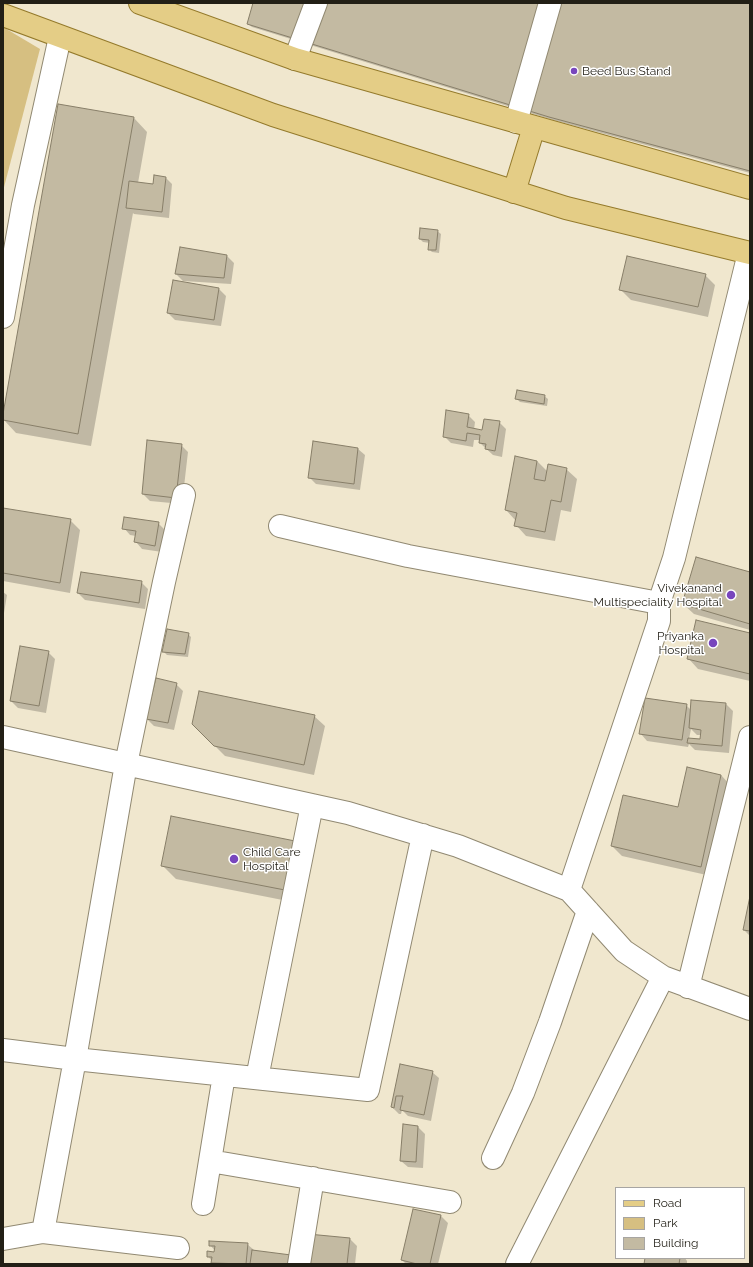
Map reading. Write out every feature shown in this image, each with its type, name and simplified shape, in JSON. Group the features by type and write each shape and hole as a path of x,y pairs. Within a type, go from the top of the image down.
{"main road":[{"path":"140,3 295,59 750,188"},
{"path":"3,15 273,115 514,192 566,208 749,253"},
{"path":"514,192 525,124"}],"street":[{"path":"295,59 316,3"},
{"path":"525,124 550,3"},
{"path":"3,317 23,205 60,37"},
{"path":"569,890 659,621 659,603 674,558 749,253"},
{"path":"43,1232 75,1059 126,764 164,582 184,495"},
{"path":"280,526 408,556 659,603"},
{"path":"3,737 348,813 458,846 569,890 624,951 663,978 750,1009"},
{"path":"688,987 750,737"},
{"path":"257,1078 312,805"},
{"path":"3,1050 368,1090 423,835"},
{"path":"493,1158 523,1093 545,1036 588,910"},
{"path":"517,1264 663,978"},
{"path":"203,1204 224,1074"},
{"path":"210,1161 450,1202"},
{"path":"299,1264 313,1178"},
{"path":"3,1239 43,1232 178,1248"}],"green space":[{"path":"3,27 40,49 3,191"}],"building":[{"name":"Beed Bus Stand","path":"253,3 750,3 750,171 549,117 247,24"},
{"path":"58,104 134,117 78,434 3,420"},
{"path":"154,175 166,177 162,212 126,208 129,181 153,184"},
{"path":"420,228 438,230 436,250 428,250 429,240 419,239"},
{"path":"180,247 227,255 224,278 175,274"},
{"path":"627,256 706,274 698,307 619,290"},
{"path":"173,280 219,288 214,320 167,313"},
{"path":"517,390 545,395 544,404 515,399"},
{"path":"446,410 469,414 467,427 482,430 484,419 500,421 495,451 485,449 486,444 479,443 480,435 467,433 466,441 443,437"},
{"path":"147,440 182,444 176,498 142,494"},
{"path":"313,441 358,448 354,484 308,478"},
{"path":"515,456 537,461 534,479 545,481 548,464 567,468 561,502 551,500 545,532 514,526 517,513 505,510"},
{"path":"3,508 71,519 60,583 3,573"},
{"path":"124,517 159,522 155,546 134,542 136,531 122,529"},
{"path":"696,557 750,572 750,624 682,604"},
{"path":"81,572 142,581 139,603 77,593"},
{"path":"696,620 750,633 750,674 687,659"},
{"path":"167,629 189,633 185,654 162,652"},
{"path":"20,646 49,651 39,706 10,701"},
{"path":"156,678 177,683 168,723 146,719"},
{"path":"199,691 315,715 304,765 214,746 192,724"},
{"path":"645,698 687,704 682,740 639,734"},
{"path":"691,700 726,703 722,746 687,743 688,738 700,739 701,730 689,728"},
{"path":"687,767 721,775 701,867 611,846 623,795 678,807"},
{"path":"171,816 300,842 290,891 161,866"},
{"path":"750,896 750,931 743,930"},
{"path":"400,1064 433,1071 424,1115 400,1110 403,1096 396,1096 394,1108 391,1107"},
{"path":"403,1124 418,1126 416,1162 400,1161"},
{"path":"413,1209 441,1215 430,1264 417,1264 401,1260"},
{"path":"308,1234 350,1238 347,1264 305,1264"},
{"path":"209,1241 248,1243 246,1264 211,1263 212,1257 207,1257 207,1251 214,1252 215,1246 209,1246"},
{"path":"252,1250 291,1255 290,1264 250,1264"},
{"path":"645,1259 680,1259 679,1264 644,1264"}],"place":[{"name":"Beed Bus Stand","path":"574,71"},
{"name":"Vivekanand Multispeciality Hospital","path":"731,595"},
{"name":"Priyanka Hospital","path":"713,643"},
{"name":"Child Care Hospital","path":"234,859"}]}
